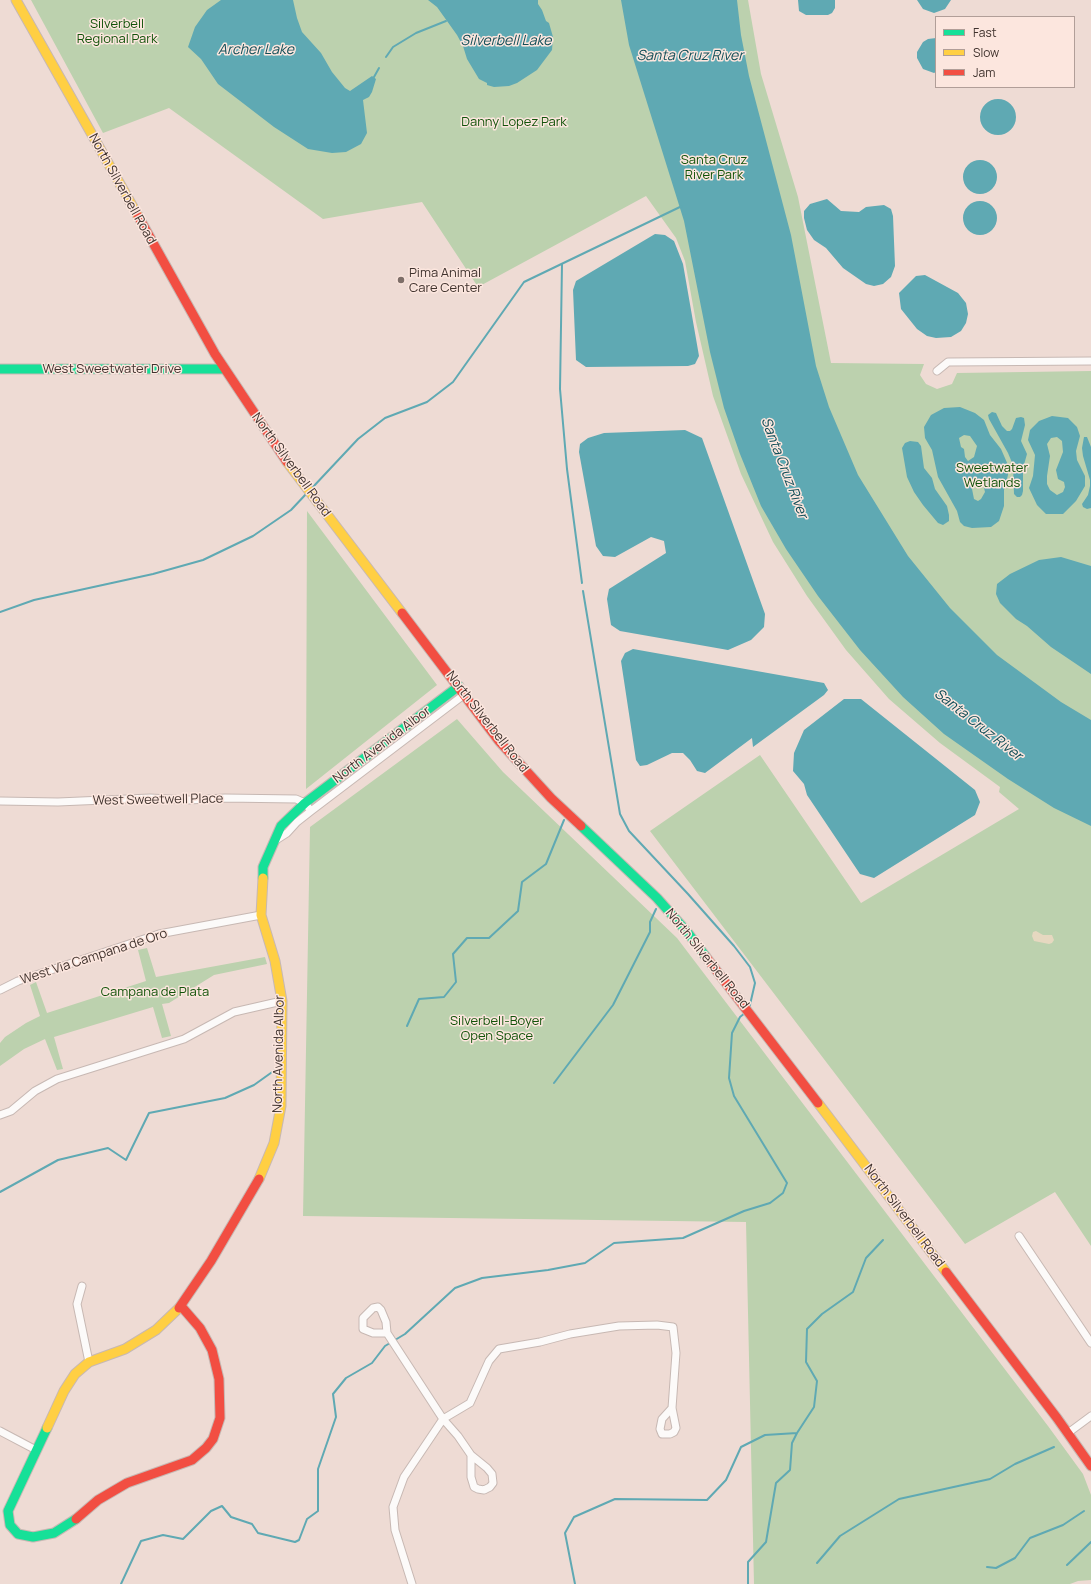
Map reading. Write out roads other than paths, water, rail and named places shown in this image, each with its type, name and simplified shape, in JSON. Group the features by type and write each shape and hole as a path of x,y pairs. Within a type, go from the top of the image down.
{"main road":[{"name":"North Silverbell Road","path":"16,0 224,369 284,458 499,740 551,798 657,898 688,933 1068,1433 1091,1466"},
{"name":"West Sweetwater Drive","path":"0,368 224,369"},
{"name":"North Avenida Albor","path":"89,1362 125,1349 156,1330 181,1306 211,1261 257,1183 274,1142 281,1106 282,1000 275,961 261,915 263,867 281,826 308,807 343,774 459,686"},
{"path":"89,1362 75,1374 64,1391 8,1511 10,1525 18,1534 32,1537 54,1533 70,1524 98,1500 127,1483 192,1460 206,1448 213,1439 220,1418 219,1379 212,1350 200,1328 181,1306"}],"street":[{"path":"937,371 948,362 1091,361"},
{"name":"North Avenida Albor","path":"308,807 350,782 465,694"},
{"path":"343,774 350,782"},
{"name":"West Sweetwell Place","path":"0,801 58,802 150,798 189,800 225,798 296,798 308,807"},
{"name":"West Via Campana de Oro","path":"0,990 18,981 159,934 261,915"},
{"path":"0,1115 11,1111 35,1091 57,1079 184,1039 234,1012 282,1000"},
{"path":"1019,1236 1091,1344"},
{"path":"82,1286 77,1304 89,1362"},
{"path":"412,1584 395,1530 393,1507 404,1477 443,1419 470,1403 489,1361 499,1349 540,1342 570,1334 619,1326 658,1325 673,1327 676,1353 672,1408"},
{"path":"387,1333 443,1419 458,1436 471,1455 484,1464 492,1474 493,1482 490,1488 484,1490 474,1487 470,1477 471,1455"},
{"path":"1068,1433 1091,1416"},
{"path":"0,1431 36,1450"}],"water":[{"name":"Archer Lake","path":"221,0 293,0 302,32 321,53 332,72 345,88 350,91 372,76 376,79 369,97 363,100 367,133 361,144 346,152 332,153 308,149 274,127 218,84 201,59 188,47 195,27 207,10"},
{"name":"Silverbell Lake","path":"428,0 538,0 538,4 546,21 549,23 553,37 552,50 537,70 517,83 509,86 494,87 487,85 487,83 479,79 467,59 463,46 457,35 437,7"},
{"name":"Santa Cruz River","path":"621,0 737,0 741,35 749,76 791,235 816,366 829,407 858,475 908,556 950,608 997,655 1061,702 1091,720 1091,826 1054,808 1008,779 944,734 903,697 860,650 818,596 786,549 761,506 740,454 724,408 710,352 684,221 629,45"},
{"path":"798,0 835,0 835,8 832,13 828,15 806,15 799,11"},
{"path":"917,0 951,0 945,9 934,13 923,9"},
{"path":"935,38 934,73 923,69 917,58 917,52 923,42 928,39"},
{"path":"1002,99 1011,104 1015,110 1015,124 1011,130 1002,135 994,135 985,130 981,124 980,113 985,104 991,100"},
{"path":"983,160 992,165 996,170 996,184 992,189 987,193 977,194 973,193 964,184 963,174 964,170 973,161"},
{"path":"827,199 841,211 859,212 866,207 884,205 891,209 893,216 895,266 891,277 883,284 874,286 866,284 843,268 826,248 814,240 807,230 804,211 810,204"},
{"path":"983,201 992,206 996,211 996,225 992,230 987,234 977,235 973,234 964,225 963,215 964,211 973,202"},
{"path":"655,234 665,235 674,241 683,264 699,356 695,364 688,366 586,367 576,360 573,290 576,281"},
{"path":"925,275 958,293 966,303 968,314 966,323 961,331 951,337 936,338 927,336 917,329 901,309 899,293 916,276"},
{"path":"960,407 975,413 984,420 990,435 1001,449 1008,465 1008,475 1004,490 1004,506 999,521 991,527 972,528 964,526 960,522 957,511 938,477 932,450 925,438 924,427 931,415 944,408","holes":["964,435 970,436 977,446 974,457 968,461 965,457 964,449 961,447 959,438","980,481 983,484 985,492 978,501 974,499 972,489 974,484"]},
{"path":"992,412 996,413 1002,426 1007,431 1012,429 1016,418 1024,418 1025,425 1021,441 1027,454 1023,468 1023,491 1020,497 1017,497 1014,494 1013,465 989,419 988,415"},
{"path":"1052,416 1068,418 1077,427 1080,436 1076,451 1077,460 1085,476 1085,486 1076,501 1063,514 1046,514 1037,505 1029,488 1033,476 1035,455 1028,440 1030,430 1039,421","holes":["1057,437 1062,441 1063,452 1056,470 1058,479 1064,482 1065,487 1063,492 1057,495 1050,490 1047,484 1050,456 1047,444 1051,438"]},
{"path":"685,430 702,438 765,614 764,627 751,640 728,650 620,631 611,625 607,599 609,589 666,553 664,541 651,537 615,557 603,556 596,546 579,452 580,444 588,438 604,433"},
{"path":"1084,437 1087,437 1091,447 1091,508 1087,509 1083,507 1082,504 1088,495 1090,486 1090,480 1082,448"},
{"path":"910,441 918,442 921,446 924,468 932,478 935,489 947,506 949,521 943,525 938,523 923,505 914,492 907,477 902,448 905,443"},
{"path":"1061,557 1091,566 1091,674 1051,647 1027,626 1016,619 1000,603 996,594 997,584 1010,574 1039,560"},
{"path":"633,649 824,683 828,690 824,695 753,747 752,738 705,773 697,771 690,760 683,753 672,753 647,765 640,766 636,760 621,661 625,653"},
{"path":"844,699 861,699 975,790 980,802 975,815 874,878 860,874 807,795 804,784 793,771 794,753 804,730"}],"waterway":[{"path":"386,57 393,47 416,33 446,21"},
{"path":"374,77 379,68"},
{"path":"312,488 358,439 385,418 427,402 453,382 524,282 682,206"},
{"path":"562,264 560,389 567,469 582,583"},
{"path":"0,612 34,600 153,574 203,560 253,536 291,510 307,493"},
{"path":"583,591 620,814 629,831 688,894 734,946 750,967 755,983 749,1009"},
{"path":"407,1026 419,999 444,997 456,982 453,954 467,938 489,938 518,911 522,882 546,864 564,820"},
{"path":"554,1083 613,1005 650,932 650,922 656,909"},
{"path":"121,1584 141,1541 163,1535 183,1539 211,1511 222,1506 231,1517 252,1524 258,1533 295,1542 299,1540 307,1519 318,1511 318,1469 336,1417 333,1394 346,1378 372,1363 385,1346 405,1334 455,1288 482,1278 548,1270 585,1263 614,1243 683,1238 744,1211 770,1203 783,1193 787,1183 734,1096 729,1078 732,1033 740,1017 745,1013"},
{"path":"0,1192 58,1160 108,1148 126,1160 149,1113 225,1098 254,1085 275,1070"},
{"path":"748,1584 748,1562 766,1542 776,1483 790,1470 792,1443 814,1407 817,1381 806,1362 807,1329 822,1314 853,1292 866,1258 883,1240"},
{"path":"575,1584 565,1533 574,1517 615,1499 707,1500 726,1480 741,1447 765,1435 797,1433"},
{"path":"817,1563 840,1536 899,1499 990,1479 1015,1464 1054,1447"},
{"path":"987,1567 996,1568 1015,1558 1030,1538 1063,1525 1084,1511"},
{"path":"1067,1565 1091,1542"}],"place":[{"name":"Pima Animal Care Center","path":"401,280"}],"park label":[{"name":"Silverbell Regional Park","path":"117,32"},
{"name":"Danny Lopez Park","path":"514,122"},
{"name":"Santa Cruz River Park","path":"714,168"},
{"name":"Sweetwater Wetlands","path":"992,476"},
{"name":"Campana de Plata","path":"155,992"},
{"name":"Silverbell-Boyer Open Space","path":"497,1028"}]}
